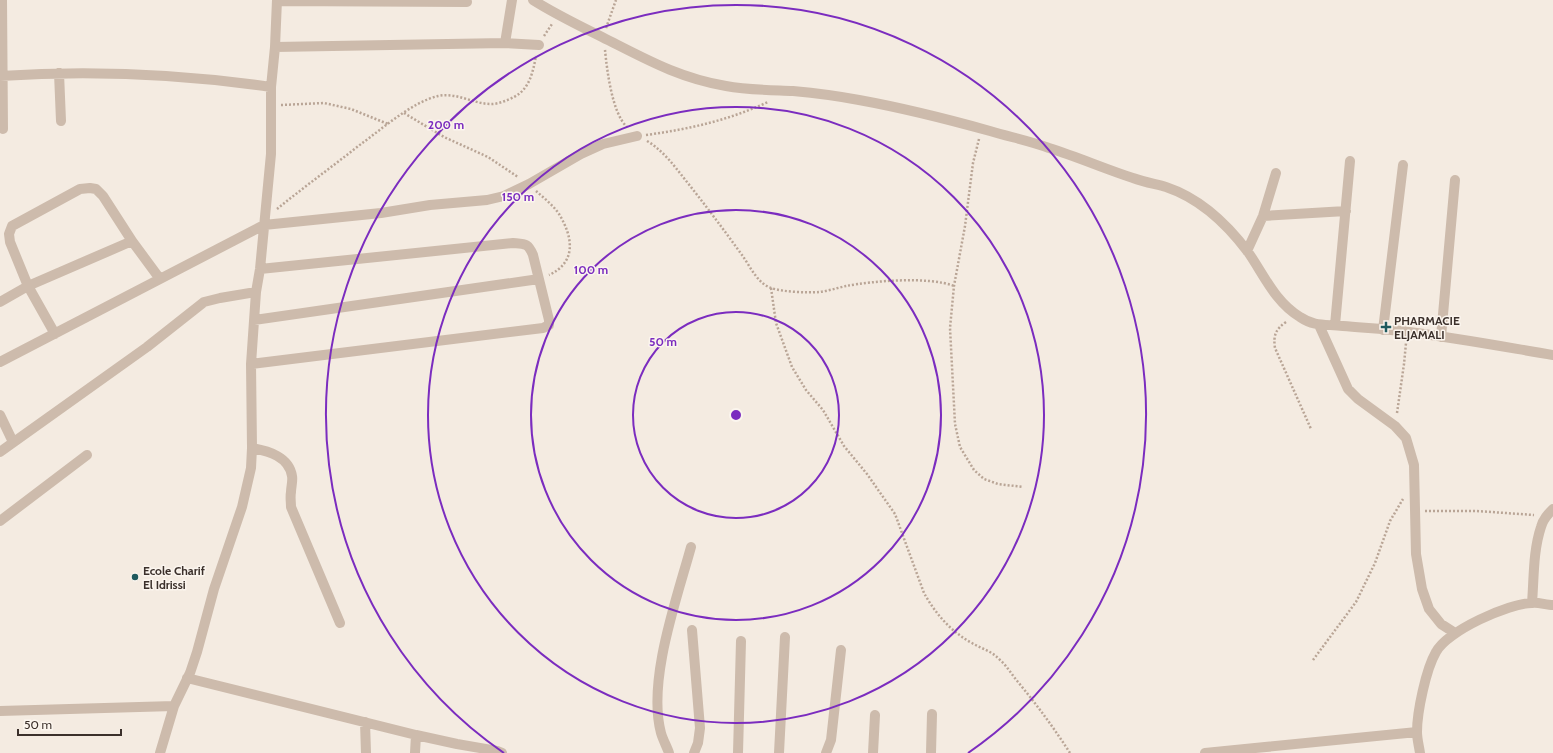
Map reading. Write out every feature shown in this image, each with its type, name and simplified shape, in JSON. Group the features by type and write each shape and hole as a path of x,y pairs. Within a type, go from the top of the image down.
{"street":[{"path":"2,0 3,129"},
{"path":"505,43 512,0"},
{"path":"533,0 557,15 604,37 631,52 665,68 694,79 724,86 747,89 793,91 859,100 953,121 1049,148 1183,194 1199,203 1220,221 1247,251 1266,283 1284,306 1297,316 1319,325 1335,325 1441,336 1553,356"},
{"path":"160,753 174,706 197,652 214,589 242,507 251,468 251,364 256,292 260,269 271,154 271,87 275,47 277,1 467,2"},
{"path":"275,47 505,43 539,45"},
{"path":"2,76 59,74 178,76 271,87"},
{"path":"59,74 61,121"},
{"path":"0,362 160,279 264,222 381,213 430,205 487,200 504,196 529,184 581,154 603,144 637,136"},
{"path":"1335,325 1350,161"},
{"path":"1383,330 1403,165"},
{"path":"1247,251 1263,216 1276,173"},
{"path":"1441,336 1455,180"},
{"path":"55,334 28,286 10,242 9,234 12,226 80,189 96,189 103,196 132,241 160,279"},
{"path":"1263,216 1346,211"},
{"path":"0,302 28,286 132,241"},
{"path":"251,364 543,328 548,325 550,320 530,247 525,244 513,243 260,269"},
{"path":"254,320 539,279"},
{"path":"0,452 193,313 204,302 256,292"},
{"path":"1319,325 1348,389 1358,400 1395,426 1406,438 1414,465 1416,554 1422,589 1430,609 1440,624 1455,633"},
{"path":"0,415 13,442"},
{"path":"252,448 269,451 288,465 292,477 290,494 291,508 340,622"},
{"path":"0,521 87,454"},
{"path":"1532,602 1541,526 1546,516 1553,509"},
{"path":"669,753 661,734 658,712 659,676 671,619 691,547"},
{"path":"1420,753 1417,732 1425,684 1436,652 1445,641 1455,633 1502,610 1532,602 1553,605"},
{"path":"692,630 700,728 698,743 694,753"},
{"path":"779,753 785,637"},
{"path":"738,753 741,641"},
{"path":"826,753 831,740 841,650"},
{"path":"187,678 416,735 458,749 497,751 502,753"},
{"path":"0,711 174,706"},
{"path":"931,753 932,714"},
{"path":"873,753 875,715"},
{"path":"365,722 366,753"},
{"path":"1205,753 1417,732"},
{"path":"415,753 416,735"}],"path":[{"path":"616,0 604,37 606,69 616,108 624,125 637,136 665,155 703,202 758,279 771,288 790,291 820,292 847,286 889,281 934,281 954,286"},
{"path":"264,222 388,124 426,100 439,96 453,96 492,104 516,96 522,91 532,77 539,45 557,15"},
{"path":"637,136 713,123 746,113 772,100"},
{"path":"271,106 324,103 351,109 388,124"},
{"path":"982,129 973,163 965,226 954,286 950,328 955,424 960,447 974,470 984,479 998,484 1023,487"},
{"path":"771,288 776,323 792,367 806,390 823,410 844,446 867,474 895,514 924,593 930,604 943,621 958,634 972,643 991,651 1002,661 1045,715 1070,753"},
{"path":"1297,316 1276,330 1274,335 1274,344 1310,429"},
{"path":"1395,426 1404,364 1406,332"},
{"path":"1313,660 1356,602 1375,562 1390,521 1414,485"},
{"path":"1415,511 1477,511 1546,516"}],"place":[{"name":"PHARMACIE ELJAMALI","path":"1386,327"},
{"name":"Ecole Charif El Idrissi","path":"135,577"}]}
